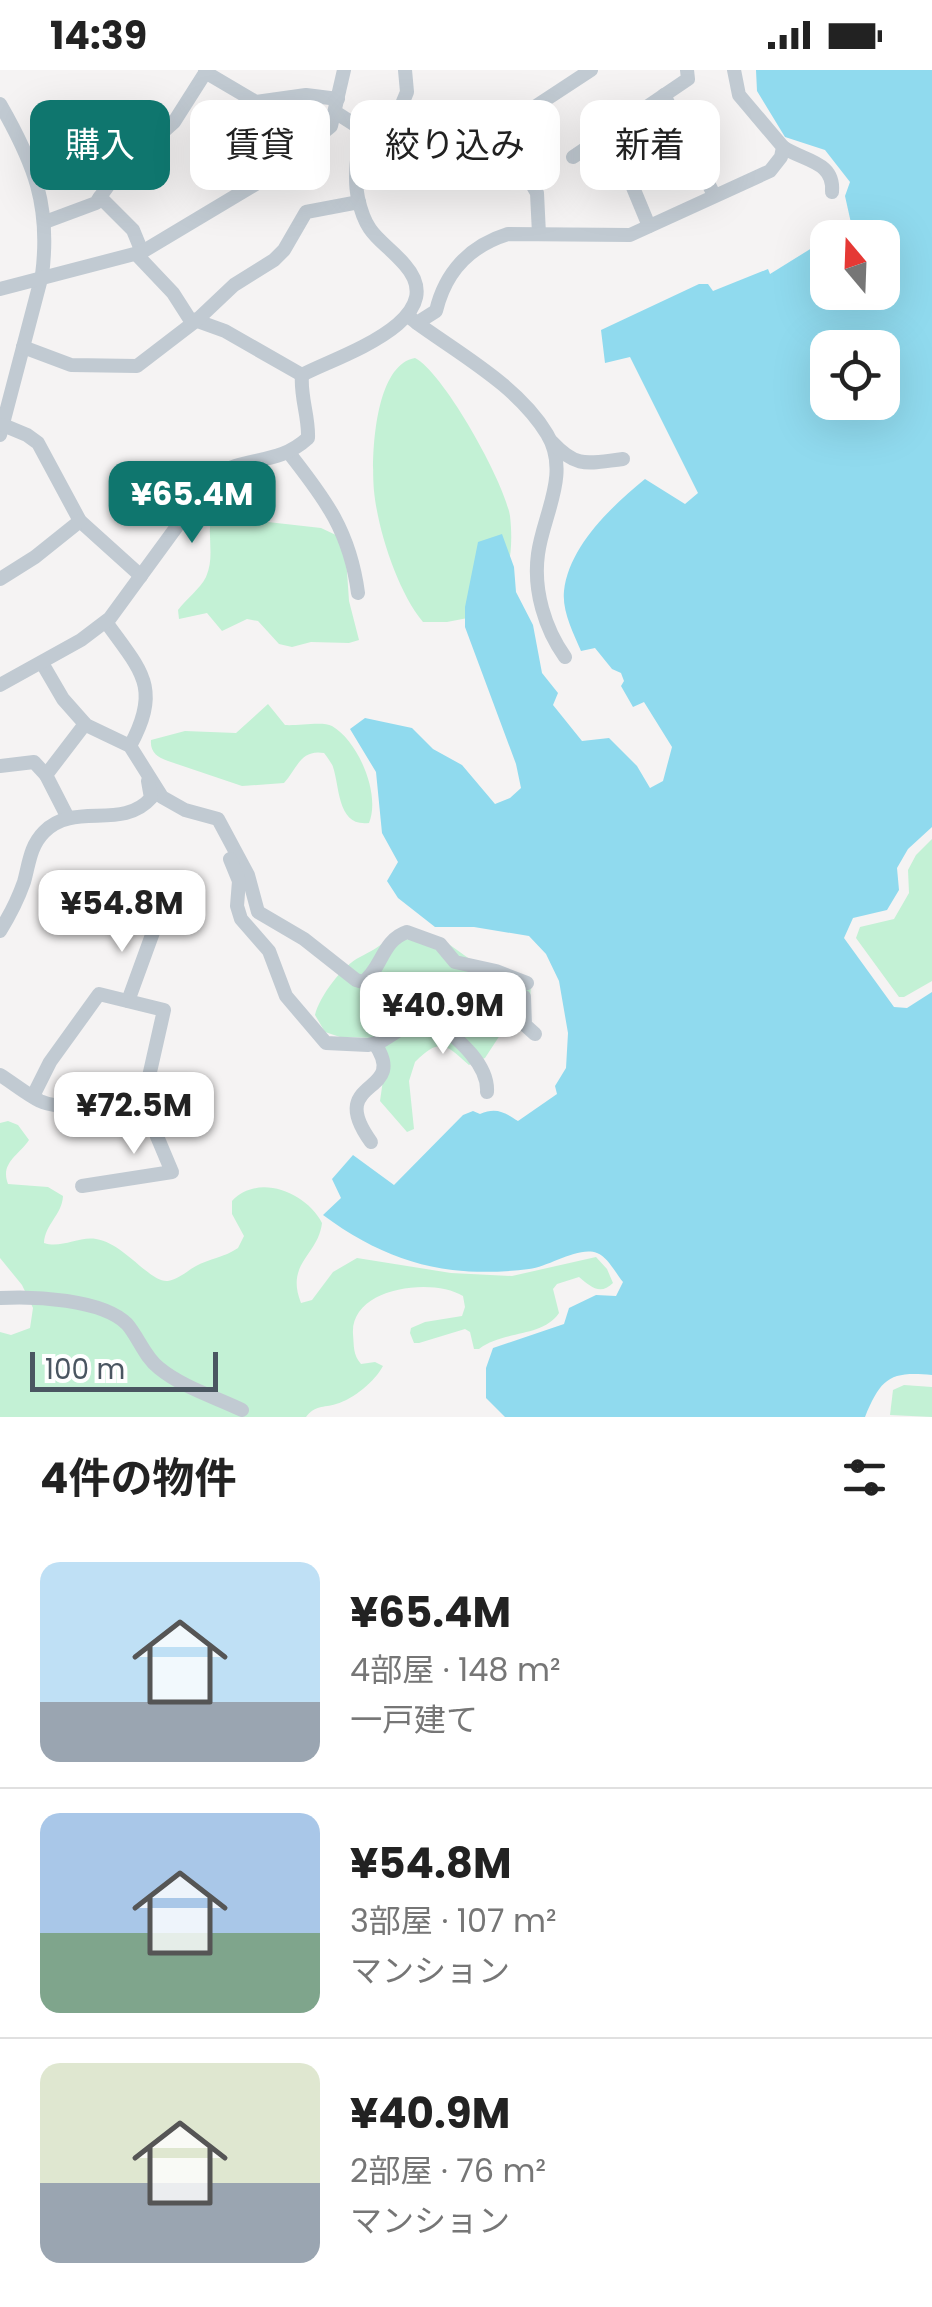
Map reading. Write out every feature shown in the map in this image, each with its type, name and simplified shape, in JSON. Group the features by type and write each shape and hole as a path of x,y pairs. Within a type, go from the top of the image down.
{"street":[{"path":"0,289 139,253 274,173 331,126 344,70"},
{"path":"405,70 406,100"},
{"path":"540,234 537,193 514,153 530,110 591,70"},
{"path":"657,100 688,79 686,70"},
{"path":"734,70 744,103 783,147 824,167 832,178 832,192"},
{"path":"45,222 96,203 130,155 145,148 174,122 206,71 256,102 306,96 336,106 350,119"},
{"path":"664,95 714,195"},
{"path":"0,104 33,166 45,222 42,276 1,430 27,434 38,443 80,521 141,576"},
{"path":"302,374 325,362 347,357 413,320 436,312 441,290 458,264 480,245 508,234 625,236 770,171 783,147"},
{"path":"573,157 580,152"},
{"path":"357,190 376,241 405,264 413,277 413,320"},
{"path":"634,190 649,226"},
{"path":"100,197 133,230 139,253 188,318 302,374"},
{"path":"23,347 71,365 137,366 197,320 234,285 284,250 306,212 359,202"},
{"path":"413,320 496,380 563,454 582,464 622,459"},
{"path":"0,685 106,622 213,477 229,466 289,453 308,438 302,374"},
{"path":"551,442 556,478 539,545 537,572 551,637 565,657"},
{"path":"289,453 337,519 354,561 358,593"},
{"path":"0,579 35,558 80,521"},
{"path":"106,622 144,678 146,714 130,746"},
{"path":"42,663 63,699 85,724 130,746 162,797 185,810 218,819 248,875 258,912 304,939 356,980 363,982 371,976 382,952 394,938 407,932 440,944 455,962 496,970 528,983"},
{"path":"46,775 85,724"},
{"path":"0,766 34,762 46,775 68,818"},
{"path":"0,931 15,906 36,840 46,829 68,818 113,816 141,809 151,798 147,774"},
{"path":"226,835 227,855 239,880 238,911 269,951 286,996 326,1043 375,1044 446,1000 471,992 517,993 525,1002 526,1029 536,1034"},
{"path":"128,1001 156,924"},
{"path":"33,1096 50,1062 98,994 164,1010 143,1103 172,1172 82,1186"},
{"path":"427,1013 477,1062 488,1080 487,1092"},
{"path":"371,1142 355,1112 366,1088 382,1074 381,1052 375,1044"},
{"path":"0,1075 33,1096 58,1105 143,1103"},
{"path":"0,1298 42,1297 82,1305 120,1319 159,1368 242,1410"}],"green space":[{"path":"415,358 441,384 472,430 510,516 510,558 502,583 478,616 447,622 423,622 405,594 385,542 374,491 373,457 383,394 401,364"},
{"path":"226,501 268,522 321,528 338,536 346,557 349,601 359,640 292,647 279,644 258,621 247,619 222,631 207,613 179,619 178,610 206,577 213,510"},
{"path":"268,704 285,725 328,725 342,733 365,769 372,798 369,823 359,823 345,812 333,766 324,753 304,757 284,783 242,786 164,759 152,748 151,740 185,731 236,733"},
{"path":"932,839 932,981 899,997 856,938 860,927 894,919 909,893 908,870"},
{"path":"387,939 443,940 471,960 531,985 529,1015 502,1032 485,1058 469,1065 449,1048 437,1046 415,1062 409,1081 414,1129 407,1132 380,1101 383,1080 379,1038 340,1037 325,1032 315,1015 339,974"},
{"path":"0,1123 18,1125 29,1140 8,1165 8,1184 48,1187 63,1196 44,1243 90,1239 106,1242 161,1280 176,1279 238,1248 244,1236 232,1214 232,1201 255,1188 268,1187 305,1203 322,1223 297,1278 301,1303 312,1300 333,1272 357,1258 451,1273 512,1276 596,1257 613,1283 599,1289 579,1277 557,1284 553,1289 559,1313 552,1321 479,1349 474,1349 470,1332 465,1329 419,1343 414,1343 410,1333 411,1328 425,1322 462,1316 463,1296 450,1290 414,1287 379,1296 356,1318 353,1334 355,1354 361,1364 375,1362 383,1366 357,1394 316,1409 306,1417 0,1417 0,1332 11,1335 30,1328 33,1308 22,1285 0,1258"},
{"path":"904,1385 932,1387 932,1417 890,1415 893,1390"}],"water":[{"path":"756,70 932,70 932,827 908,849 897,868 899,890 887,910 853,918 844,938 894,1007 907,1008 932,992 932,1375 906,1374 889,1380 876,1393 865,1417 505,1417 486,1398 486,1368 493,1348 564,1324 569,1308 596,1295 616,1296 623,1282 608,1262 589,1252 529,1269 445,1269 395,1256 323,1215 341,1198 332,1179 353,1155 394,1185 463,1115 495,1111 518,1121 557,1094 555,1086 566,1068 568,1033 559,981 546,954 529,936 474,927 435,927 398,898 387,881 398,862 382,833 376,772 350,729 365,718 412,728 433,749 462,765 495,804 521,788 516,764 465,627 465,607 478,542 502,534 514,567 516,592 533,625 542,673 558,693 553,705 582,741 609,738 637,766 650,788 663,781 672,747 644,702 633,707 621,686 621,673 612,669 595,648 581,651 566,614 564,591 583,543 606,514 645,479 685,504 698,493 630,357 605,363 601,330 699,284 708,284 713,291 768,269 770,274 810,249 810,310 900,310 900,220 850,220 845,196 850,182 825,150 785,137 757,91"}]}
